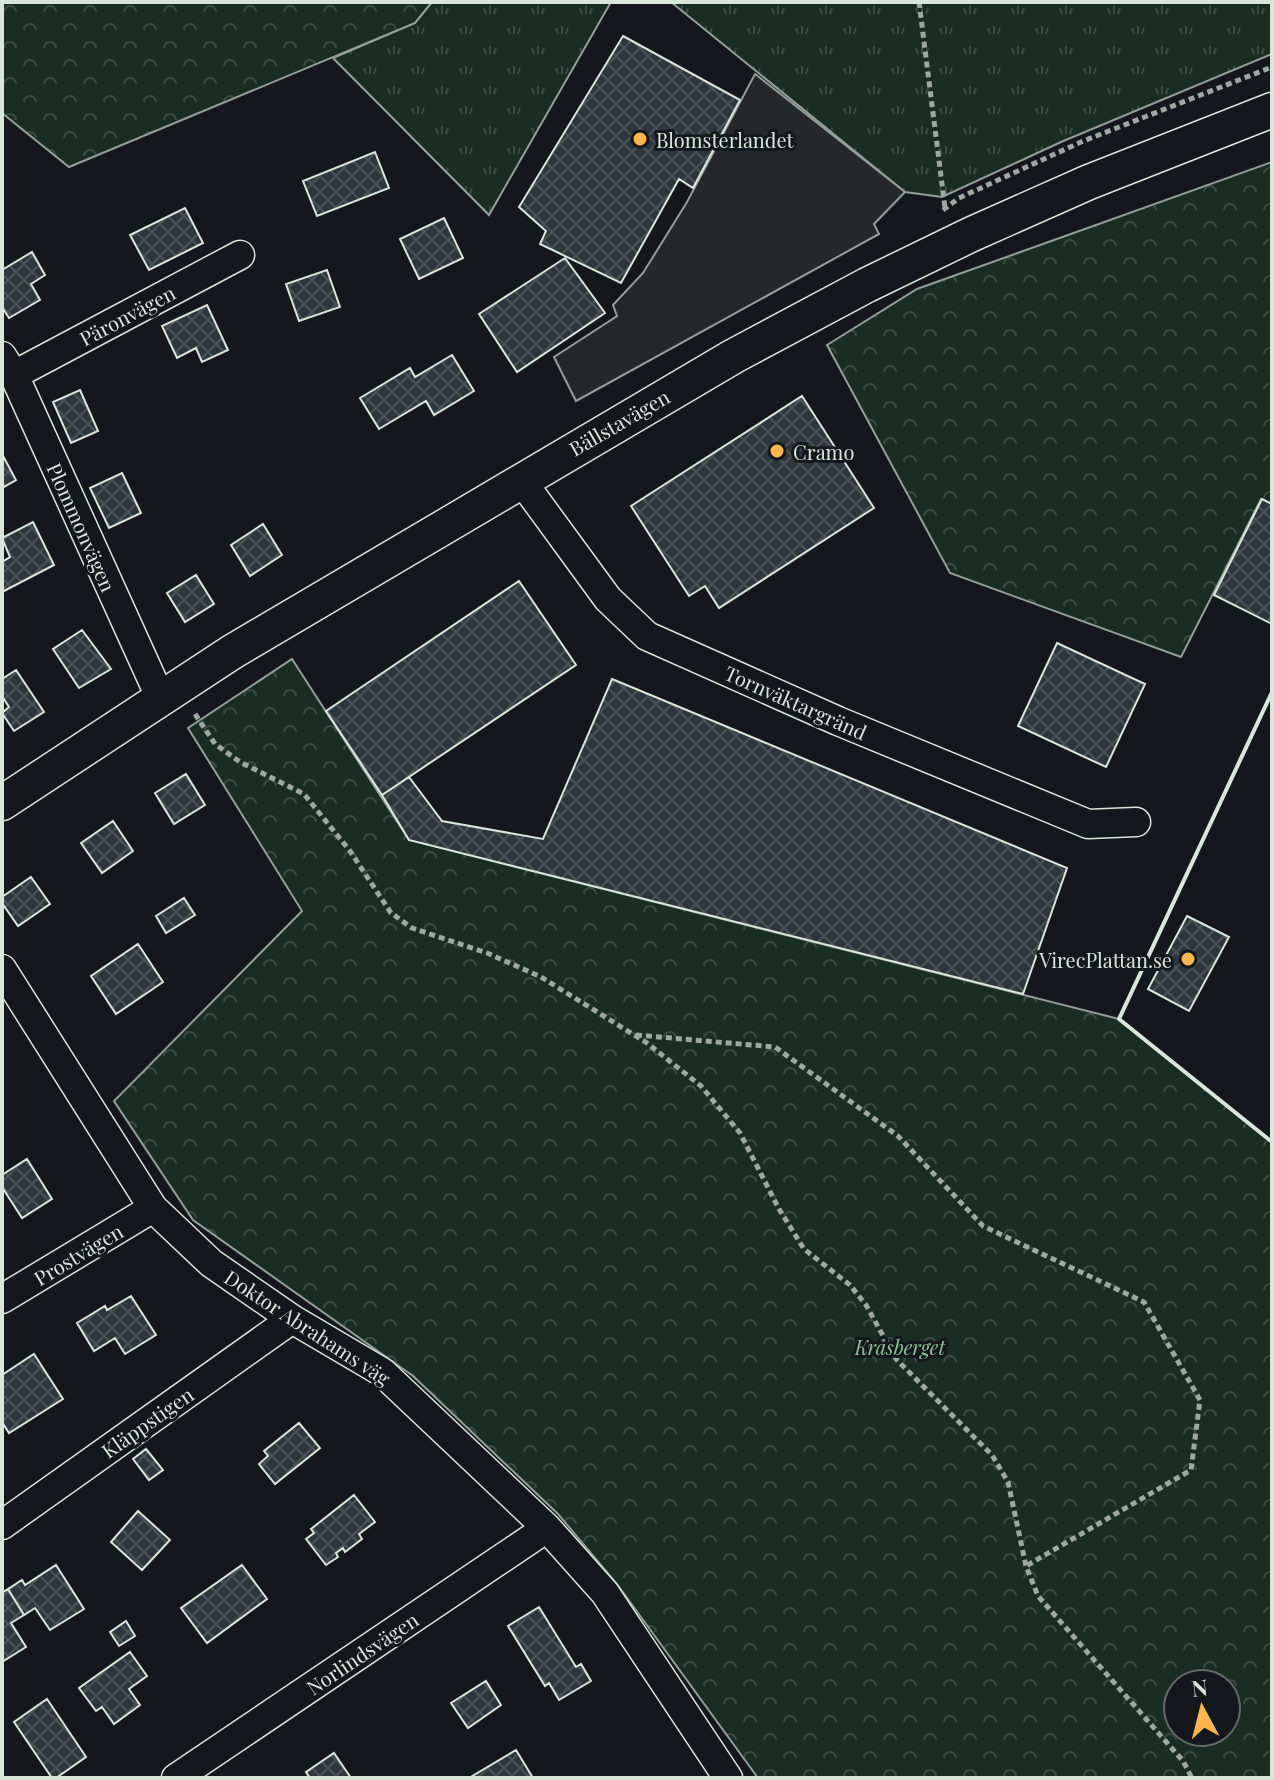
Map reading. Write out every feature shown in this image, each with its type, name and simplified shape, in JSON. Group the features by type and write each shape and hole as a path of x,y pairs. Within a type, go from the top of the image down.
{"street":[{"name":"Bällstavägen","path":"2,803 232,652 734,356 867,285 1089,182 1272,110"},
{"name":"Päronvägen","path":"8,366 240,255"},
{"name":"Plommonvägen","path":"8,366 161,699"},
{"name":"Tornväktargränd","path":"521,480 608,599 647,636 838,721 1088,824 1136,822"},
{"name":"Doktor Abrahams väg","path":"2,969 153,1208 211,1263 292,1319 382,1372 547,1528 605,1593 728,1778"},
{"name":"Prostvägen","path":"2,1299 153,1208"},
{"name":"Kläppstigen","path":"2,1525 292,1319"},
{"name":"Norlindsvägen","path":"176,1778 547,1528"}],"path":[{"path":"919,2 945,208"},
{"path":"195,713 215,744 227,753 304,794 350,851 391,913 412,928 487,953 541,977 635,1035 701,1086 740,1133 779,1209 804,1249 850,1285 866,1305 896,1359 992,1455 1008,1482 1026,1566 1038,1596 1183,1761 1192,1778"},
{"path":"635,1035 775,1047 898,1136 983,1226 1144,1302 1200,1400 1191,1470 1026,1566"}],"green space":[{"path":"2,2 432,2 415,23 69,167 2,113"},
{"path":"432,2 611,2 489,215 333,58 415,23"},
{"path":"671,2 1272,2 1272,54 1061,142 942,197 905,192"},
{"path":"1272,162 1272,504 1261,499 1181,657 950,573 827,345 917,289"},
{"name":"Kråsberget","path":"292,659 409,840 1119,1019 1272,1142 1272,1778 758,1778 617,1584 558,1514 413,1376 193,1220 114,1101 302,911 188,728"}],"shaded area":[{"path":"755,74 905,192 874,224 879,234 576,401 554,357 617,316 613,305 643,273 687,202"}],"building":[{"name":"Blomsterlandet","path":"623,36 740,100 693,188 679,179 621,283 540,244 546,231 519,207"},
{"path":"375,152 389,188 317,216 303,181"},
{"path":"185,208 203,243 149,270 130,235"},
{"path":"444,218 463,258 419,279 400,239"},
{"path":"32,252 45,275 31,284 40,300 9,318 2,307 2,270"},
{"path":"565,258 605,313 517,372 479,314"},
{"path":"327,270 340,307 299,321 286,284"},
{"path":"207,305 228,350 202,362 196,348 177,358 162,326"},
{"path":"452,355 474,391 434,415 426,401 379,429 360,398 410,368 415,377"},
{"path":"80,390 98,431 71,443 53,402"},
{"name":"Cramo","path":"802,396 874,508 719,608 705,586 689,596 631,506"},
{"path":"2,454 16,480 2,488"},
{"path":"122,473 141,513 109,528 90,488"},
{"path":"1262,499 1272,504 1272,624 1214,595"},
{"path":"33,522 54,565 2,592 2,562 10,557 2,538"},
{"path":"263,524 282,555 250,576 231,545"},
{"path":"196,575 214,604 185,622 167,593"},
{"path":"519,581 576,665 382,795 326,711"},
{"path":"82,630 111,669 79,688 53,649"},
{"path":"1057,643 1145,684 1106,767 1018,726"},
{"path":"16,670 44,712 14,731 2,713 9,707 2,696 2,679"},
{"path":"612,679 1067,868 1023,994 409,840 382,795 409,777 442,821 543,839"},
{"path":"186,774 205,805 174,824 155,793"},
{"path":"113,821 133,851 102,873 81,843"},
{"path":"31,877 50,904 18,926 2,903 2,897"},
{"path":"184,898 195,915 166,933 156,916"},
{"path":"1187,916 1229,937 1189,1011 1148,989"},
{"path":"138,944 163,982 116,1014 91,976"},
{"path":"27,1159 52,1199 22,1218 2,1187 2,1175"},
{"path":"131,1296 156,1335 125,1354 115,1338 94,1351 77,1323 105,1306 107,1310"},
{"path":"34,1354 63,1399 9,1433 2,1422 2,1375"},
{"path":"299,1423 320,1448 275,1484 259,1464 268,1456 264,1451"},
{"path":"146,1449 163,1470 149,1480 133,1459"},
{"path":"354,1495 375,1522 359,1534 362,1539 345,1552 343,1548 336,1553 338,1557 326,1565 306,1539 314,1533 311,1529"},
{"path":"138,1511 170,1540 142,1570 111,1542"},
{"path":"56,1565 84,1609 50,1630 35,1608 24,1615 8,1589 22,1580 25,1585"},
{"path":"242,1565 267,1599 207,1643 181,1608"},
{"path":"8,1589 24,1615 11,1623 26,1647 2,1662 2,1593"},
{"path":"539,1607 576,1667 581,1664 591,1681 559,1700 549,1683 545,1686 508,1626"},
{"path":"126,1621 135,1636 119,1646 110,1632"},
{"path":"130,1652 147,1676 129,1689 140,1705 114,1724 102,1707 96,1711 79,1688"},
{"path":"486,1681 501,1705 468,1728 451,1703"},
{"path":"47,1699 86,1757 56,1778 52,1778 14,1722"},
{"path":"516,1750 533,1778 469,1778"},
{"path":"334,1753 351,1778 310,1778 306,1772"}],"wall":[{"path":"1272,692 1119,1019 1272,1142"}],"place":[{"name":"Blomsterlandet","path":"640,139"},
{"name":"Cramo","path":"777,451"},
{"name":"VirecPlattan.se","path":"1188,959"}]}
